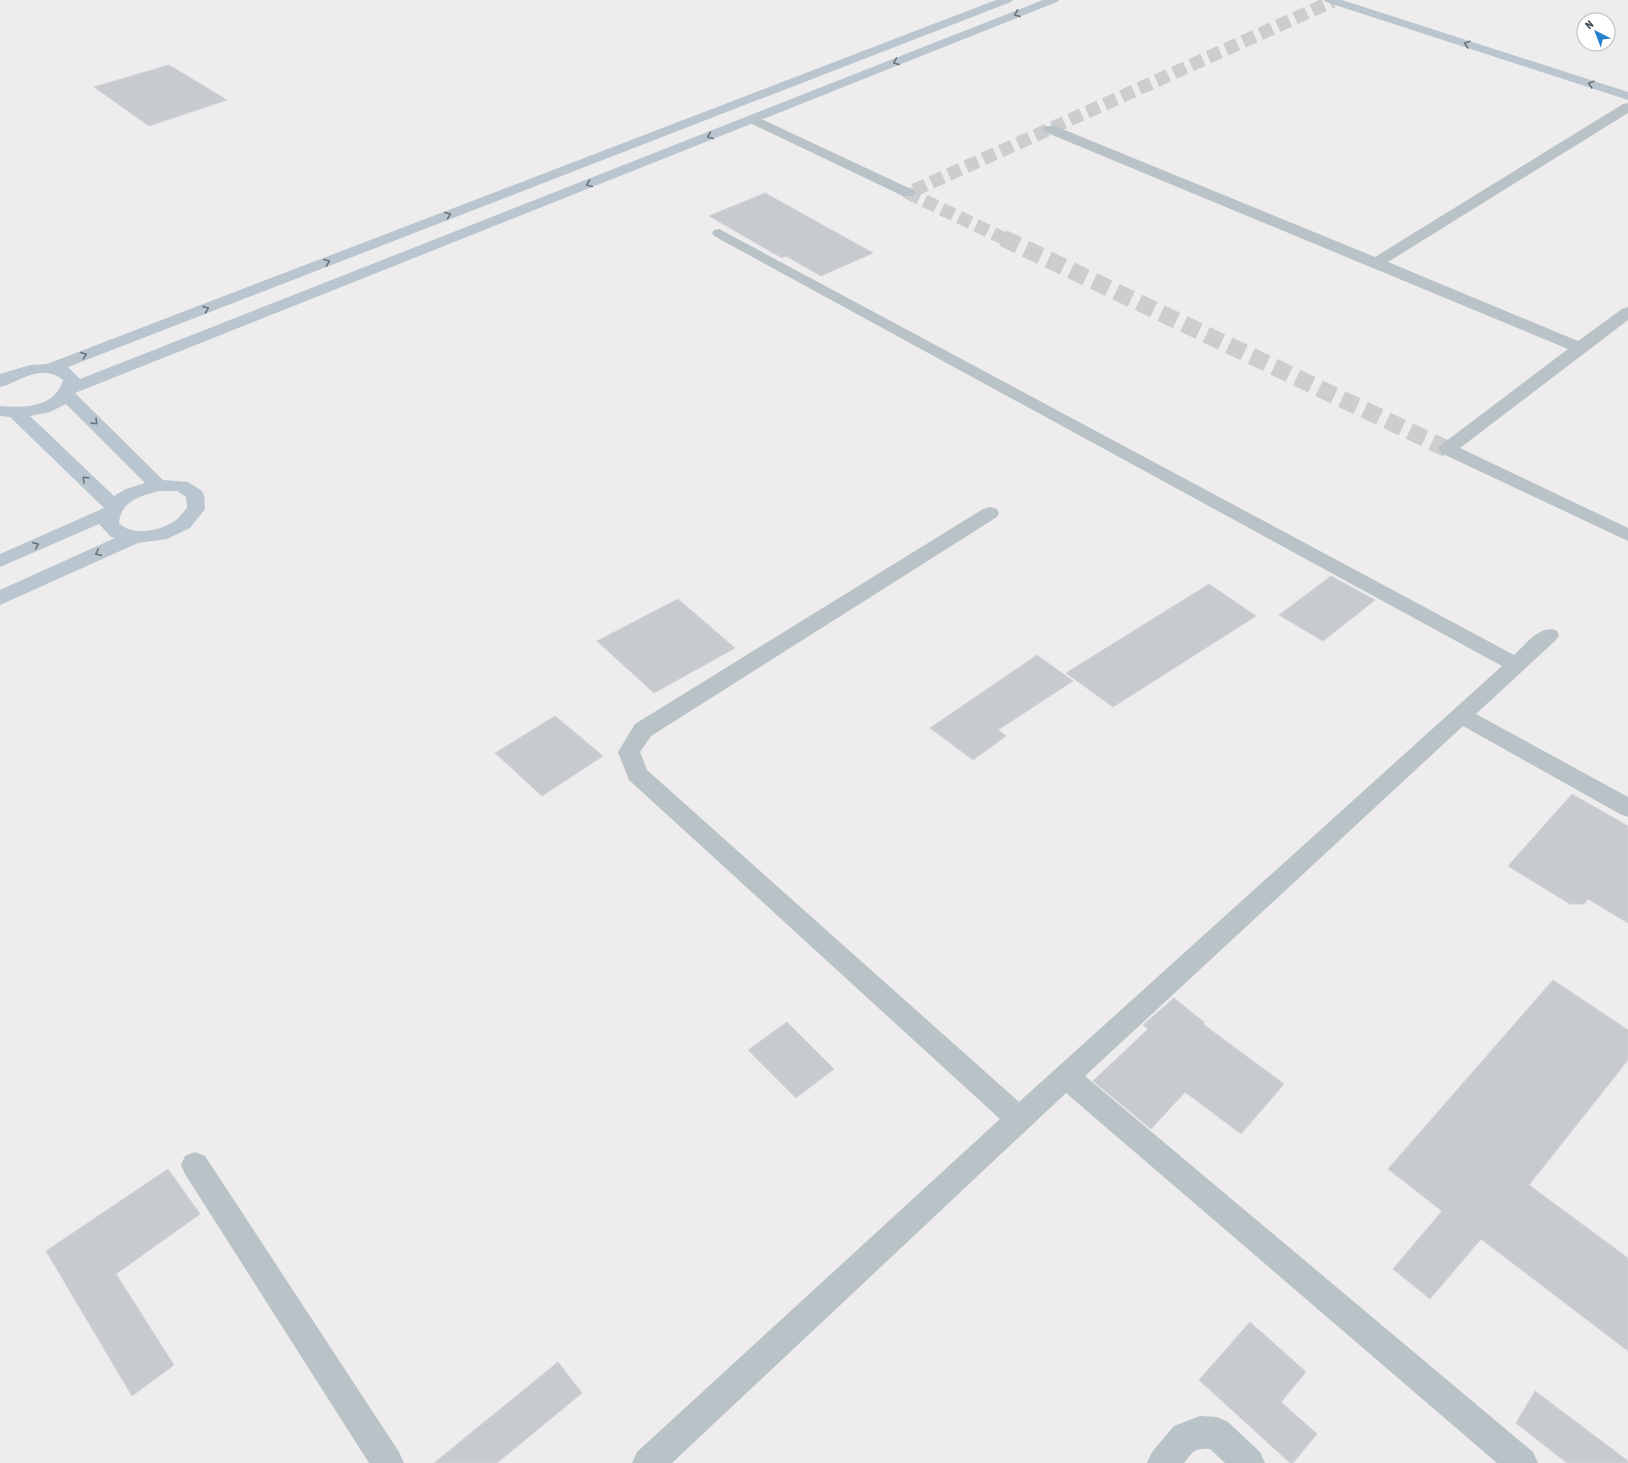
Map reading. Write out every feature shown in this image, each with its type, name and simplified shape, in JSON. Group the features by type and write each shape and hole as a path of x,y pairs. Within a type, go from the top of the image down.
{"street":[{"path":"0,382 25,371 48,369 1007,0"},
{"path":"8,412 35,411 54,404 69,392 1053,0"},
{"path":"1330,0 1628,96"},
{"path":"748,100 773,111"},
{"path":"1376,263 1628,107"},
{"path":"713,113 738,125"},
{"path":"753,119 908,193"},
{"path":"1050,129 1580,348"},
{"path":"719,233 1516,665"},
{"path":"1628,312 1447,449 1628,535"},
{"path":"48,369 63,372 72,379 69,392"},
{"path":"69,392 158,485"},
{"path":"8,412 111,510"},
{"path":"0,561 111,510 132,492 158,485 182,486 195,495 196,509 184,524 160,535 134,537 118,533 109,524 111,510"},
{"path":"990,514 643,730 629,752 637,774 1020,1120"},
{"path":"0,598 134,537"},
{"path":"648,1463 1066,1076 1549,635"},
{"path":"1460,715 1628,808"},
{"path":"1066,1076 1522,1463"},
{"path":"195,1165 388,1463"},
{"path":"1163,1463 1185,1437 1200,1432 1217,1433 1249,1463"}],"building":[{"path":"169,65 227,100 149,126 94,87"},
{"path":"765,193 873,253 821,276 786,256 782,258 709,216"},
{"path":"1331,576 1375,600 1323,641 1279,615"},
{"path":"1209,584 1256,616 1113,707 1066,673"},
{"path":"678,599 735,648 654,693 597,641"},
{"path":"1037,655 1073,681 998,730 1006,736 973,760 930,728"},
{"path":"555,716 603,756 542,796 495,753"},
{"path":"1572,794 1628,826 1628,923 1588,899 1584,904 1570,904 1508,866"},
{"path":"1553,980 1628,1030 1628,1060 1529,1185 1628,1258 1628,1351 1481,1239 1430,1299 1393,1269 1442,1211 1388,1169"},
{"path":"1174,998 1204,1022 1203,1024 1284,1084 1241,1134 1185,1092 1151,1129 1093,1081 1148,1029 1143,1025"},
{"path":"787,1022 834,1069 796,1098 748,1050"},
{"path":"168,1169 200,1214 116,1274 174,1365 132,1396 46,1251"},
{"path":"1250,1322 1306,1372 1281,1402 1317,1434 1293,1463 1290,1463 1199,1380"},
{"path":"558,1362 582,1393 497,1463 434,1463"},
{"path":"1535,1391 1628,1461 1628,1463 1567,1463 1516,1423"}],"tunnel":[{"path":"1005,239 908,193 1333,1"},
{"path":"1003,238 1447,449"}]}
